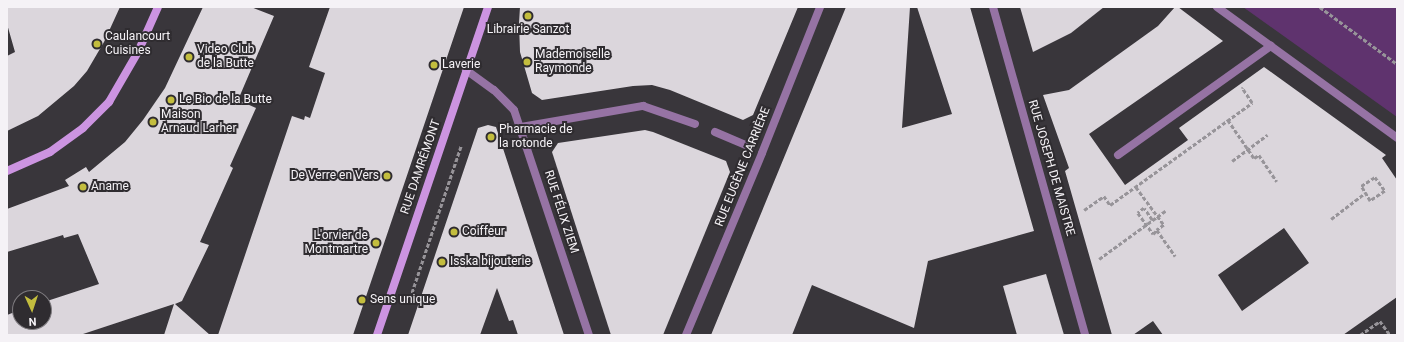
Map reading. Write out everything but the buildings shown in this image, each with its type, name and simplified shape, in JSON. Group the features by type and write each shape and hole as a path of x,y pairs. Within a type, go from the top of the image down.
{"street":[{"path":"7,171 50,152 83,128 110,102 138,52 158,7"},
{"name":"RUE DAMRÉMONT","path":"377,335 488,7"},
{"name":"RUE EUGÈNE CARRIÈRE","path":"686,335 762,154 820,7"},
{"name":"RUE JOSEPH DE MAISTRE","path":"993,7 1085,335"},
{"path":"1217,7 1397,138"},
{"path":"1118,154 1271,46"},
{"name":"RUE FÉLIX ZIEM","path":"466,70 494,90 514,110 521,127 589,335"},
{"path":"521,127 643,106 695,124"},
{"path":"715,132 750,147"}],"path":[{"path":"1320,7 1397,64"},
{"path":"1084,210 1104,196 1110,205 1252,103 1242,88"},
{"path":"1228,120 1254,158 1259,155 1277,182"},
{"path":"1232,161 1267,135"},
{"path":"1375,177 1385,191 1370,201 1365,194 1361,186 1375,177"},
{"path":"1136,187 1164,225 1153,234 1138,212 1144,208 1152,220"},
{"path":"1331,219 1365,194"},
{"path":"1099,259 1165,211"},
{"path":"1157,230 1175,256"},
{"path":"1360,335 1380,321 1390,335"}],"shaded area":[{"path":"1243,7 1397,7 1397,117"}],"place":[{"name":"Librairie Sanzot","path":"528,16"},
{"name":"Caulancourt Cuisines","path":"97,44"},
{"name":"Video Club de la Butte","path":"189,57"},
{"name":"Mademoiselle Raymonde","path":"527,62"},
{"name":"Laverie","path":"434,65"},
{"name":"Le Bio de la Butte","path":"171,100"},
{"name":"Maison Arnaud Larher","path":"153,122"},
{"name":"Pharmacie de la rotonde","path":"491,137"},
{"name":"De Verre en Vers","path":"387,176"},
{"name":"Aname","path":"83,187"},
{"name":"Coiffeur","path":"454,232"},
{"name":"L'orvier de Montmartre","path":"376,243"},
{"name":"Isska bijouterie","path":"442,262"},
{"name":"Sens unique","path":"362,300"}]}
